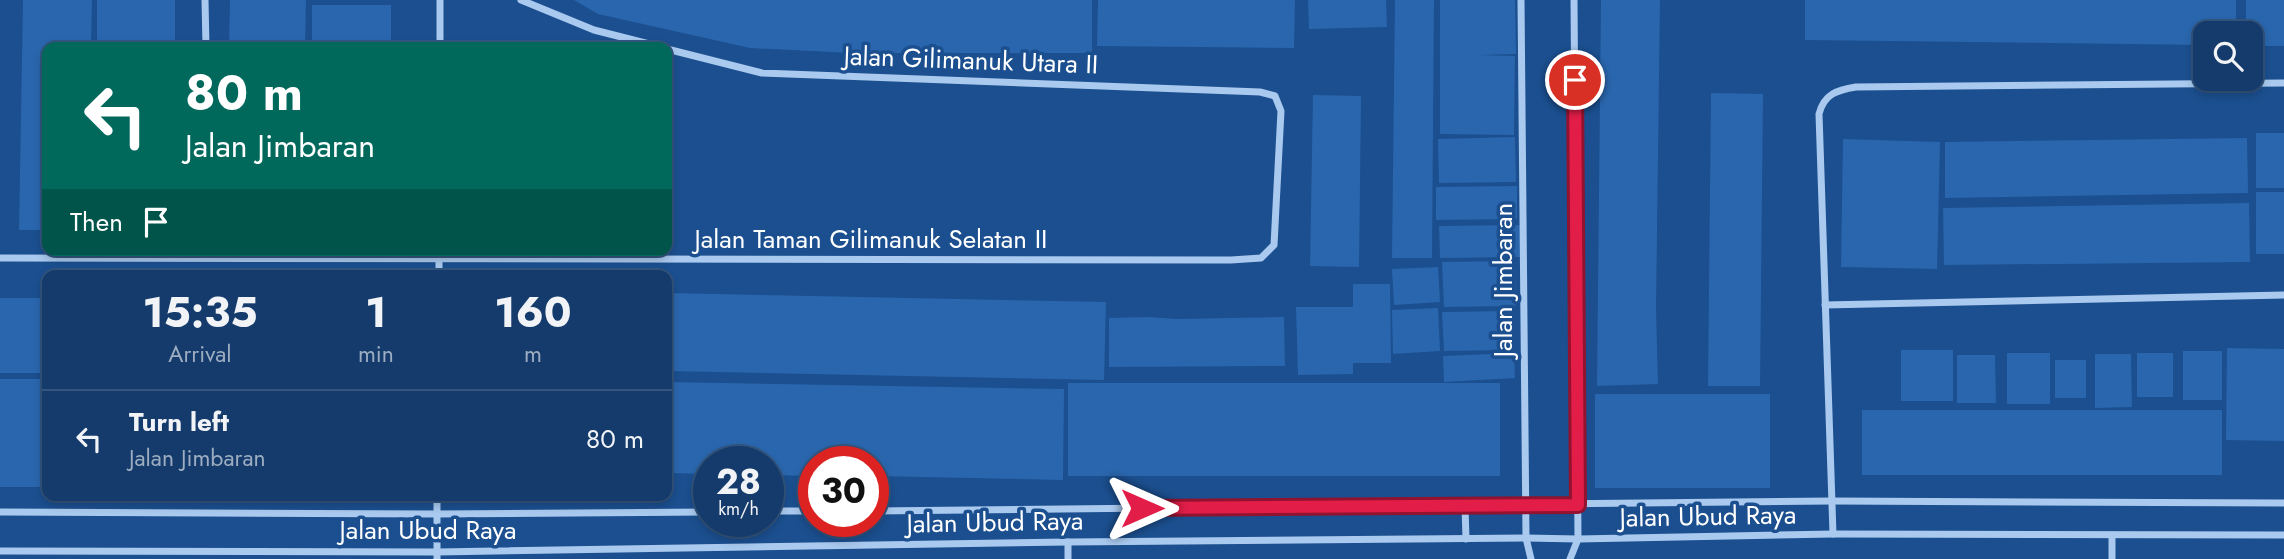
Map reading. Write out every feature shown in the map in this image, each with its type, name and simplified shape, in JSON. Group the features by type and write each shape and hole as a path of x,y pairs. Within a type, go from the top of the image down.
{"street":[{"path":"205,0 205,42"},
{"path":"440,0 440,42"},
{"path":"521,0 594,30 641,42"},
{"name":"Jalan Jimbaran","path":"1521,0 1525,538 1531,559"},
{"path":"1570,559 1578,539 1574,0"},
{"name":"Jalan Gilimanuk Utara II","path":"672,50 762,73 1260,92 1276,96 1281,111 1274,245 1261,258"},
{"path":"1833,534 1819,114 1822,104 1830,94 1856,87 2284,83"},
{"path":"439,256 439,270"},
{"name":"Jalan Taman Gilimanuk Selatan II","path":"0,258 1261,258"},
{"path":"1825,305 2284,295"},
{"path":"437,501 437,555"},
{"name":"Jalan Ubud Raya","path":"889,510 1832,501 2284,503"},
{"path":"1465,506 1466,539"},
{"name":"Jalan Ubud Raya","path":"0,512 693,512"},
{"name":"Jalan Ubud Raya","path":"0,551 437,555 1069,542 1578,539 1833,534 2284,535"},
{"path":"2112,535 2112,559"},
{"path":"1068,559 1069,542"}],"building":[{"path":"23,0 92,0 91,42 42,42 42,230 19,230"},
{"path":"97,0 175,0 175,42 97,42"},
{"path":"230,0 306,0 305,42 229,42"},
{"path":"574,0 1092,0 1092,53 851,53 750,48 598,14"},
{"path":"1098,0 1295,0 1294,48 1097,46"},
{"path":"1308,0 1386,0 1387,27 1309,29"},
{"path":"1395,0 1434,0 1432,258 1392,258"},
{"path":"1440,0 1515,0 1516,54 1477,55 1515,56 1514,135 1440,134"},
{"path":"1601,0 1660,0 1656,309 1658,384 1597,386"},
{"path":"1805,0 2236,0 2236,21 2193,21 2193,45 1805,40"},
{"path":"2246,0 2284,0 2284,46 2263,46 2263,21 2246,21"},
{"path":"312,5 391,5 391,42 312,42"},
{"path":"475,40 502,40 502,42"},
{"path":"1711,93 1763,94 1760,386 1708,386"},
{"path":"1313,95 1361,96 1359,267 1310,266"},
{"path":"2256,133 2284,133 2284,188 2256,188"},
{"path":"1515,137 1516,182 1439,183 1438,139"},
{"path":"2247,138 2248,193 1945,198 1945,142"},
{"path":"1843,139 1940,142 1937,269 1841,267"},
{"path":"1517,186 1517,219 1436,220 1436,187"},
{"path":"2256,192 2284,192 2284,254 2256,254"},
{"path":"2249,203 2250,262 1944,265 1943,208"},
{"path":"1521,225 1521,257 1440,258 1439,226"},
{"path":"1515,261 1516,306 1444,307 1442,262"},
{"path":"1438,267 1440,302 1394,305 1392,269"},
{"path":"1353,284 1390,284 1391,363 1353,363 1353,374 1298,375 1296,307 1353,307"},
{"path":"672,293 1106,302 1104,380 672,371"},
{"path":"0,298 42,298 42,373 0,373"},
{"path":"1438,308 1440,351 1393,354 1392,310"},
{"path":"1508,311 1509,350 1444,351 1442,312"},
{"path":"1284,317 1285,366 1109,367 1109,318"},
{"path":"2227,348 2284,349 2284,441 2226,440"},
{"path":"1901,350 1953,350 1953,401 1901,401"},
{"path":"2183,351 2222,351 2222,400 2183,400"},
{"path":"1514,353 1515,378 1444,382 1443,356"},
{"path":"2007,353 2050,353 2050,404 2007,404"},
{"path":"2137,353 2173,353 2173,397 2137,397"},
{"path":"2095,354 2131,354 2132,407 2095,408"},
{"path":"1957,355 1995,355 1996,403 1957,403"},
{"path":"2055,360 2086,360 2086,398 2055,398"},
{"path":"0,379 42,379 42,487 0,487"},
{"path":"672,382 1064,389 1063,480 889,476 889,446 798,446 798,476 784,475 784,446 693,446 693,474 672,473"},
{"path":"1068,383 1500,383 1500,476 1068,476"},
{"path":"1595,394 1770,394 1770,488 1595,488"},
{"path":"1862,410 2222,410 2222,475 1862,475"}],"route":[{"path":"1142,508 1578,505 1575,80"}]}
